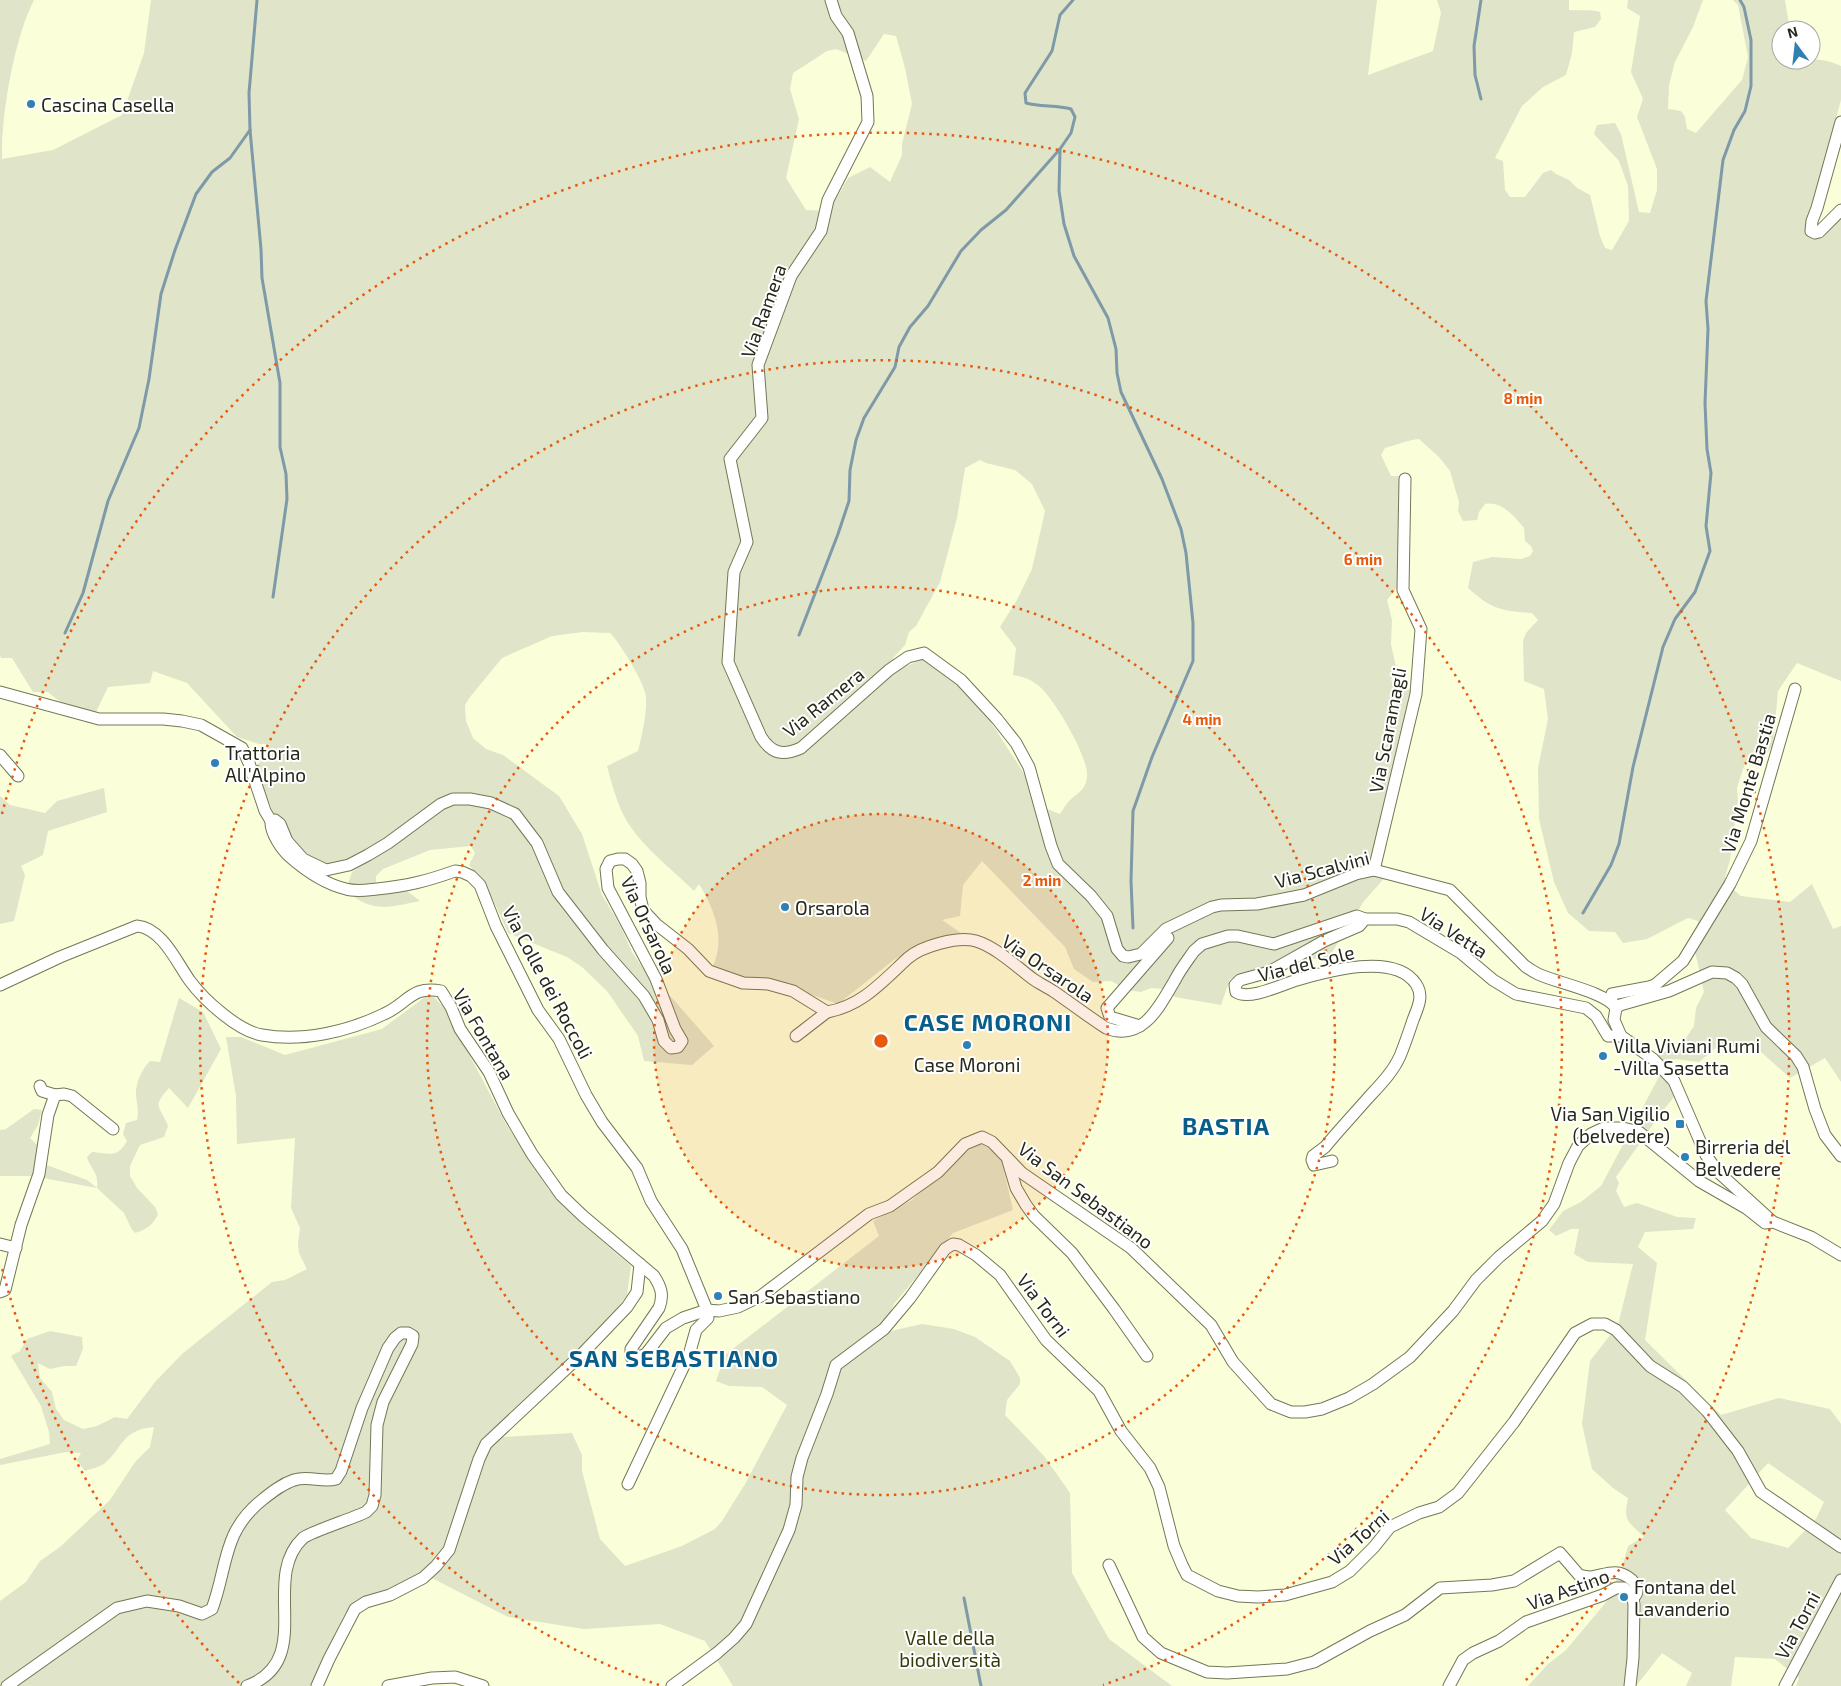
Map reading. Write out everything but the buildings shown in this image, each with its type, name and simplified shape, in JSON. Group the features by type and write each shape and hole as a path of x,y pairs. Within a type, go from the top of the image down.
{"street":[{"name":"Via Ramera","path":"831,0 836,16 848,33 867,96 868,122 828,200 821,231 791,276 758,365 762,418 730,458 747,542 734,572 728,662 767,747 778,753 790,753 801,748 889,670 908,657 924,653 960,680 997,719 1016,743 1029,767 1051,846 1058,864 1091,896 1106,916 1118,952 1128,957 1142,954 1166,929 1180,922"},
{"path":"1841,122 1817,208 1812,218 1811,231 1819,232 1841,210"},
{"name":"Via Scaramagli","path":"1374,870 1417,684 1421,629 1403,590 1405,479"},
{"name":"Via Monte Bastia","path":"1614,1006 1611,998 1612,994 1649,987 1683,961 1739,869 1752,841 1795,690"},
{"name":"Via Colle dei Roccoli","path":"1,693 99,719 182,720 201,725 242,748 249,763 264,811 271,821 272,832 287,854 320,879 342,888 354,890 406,886 455,871 471,876 480,884 496,926 538,1010 559,1039 586,1095 598,1115 637,1168 651,1200 682,1249 707,1310"},
{"path":"0,755 18,776"},
{"name":"Via Orsarola","path":"271,821 275,820 280,824 287,841 303,859 326,870 349,865 368,855 447,802 453,800 470,799 491,803 515,814 537,843 558,892 603,950 644,996 658,1020 664,1042 671,1048 678,1047 682,1040 675,1029 656,980 608,888 606,869 610,861 618,859 632,864 640,883 640,897 643,910 656,924 688,949 709,971 743,982 768,984 794,991 828,1012 840,1010 876,990 913,953 954,940 966,940 977,942 1010,960 1034,979 1106,1028 1116,1032 1128,1031 1140,1026"},
{"name":"Via Scalvini","path":"1140,1026 1110,1017 1106,1008 1180,922 1212,907 1257,904 1304,895 1356,874 1374,870 1450,890 1525,966 1539,974 1600,996 1614,1006"},
{"name":"Via Vetta","path":"1140,1026 1150,1019 1194,951 1202,944 1228,936 1238,936 1274,944 1357,916 1365,920 1409,922 1461,953 1493,980 1516,994 1586,1008 1596,1016 1608,1036 1621,1036"},
{"name":"Via del Sole","path":"1332,1161 1317,1166 1314,1165 1312,1160 1313,1156 1325,1147 1388,1075 1400,1056 1419,1004 1420,990 1414,981 1403,972 1386,966 1371,964 1319,974 1252,995 1243,996 1239,994 1236,992 1235,985 1240,980 1269,972 1324,941 1359,926 1365,920"},
{"name":"Via Fontana","path":"0,985 60,957 136,926 144,926 152,931 167,947 190,980 208,1001 231,1020 260,1034 289,1038 324,1034 385,1014 419,991 428,988 441,991 451,1007 460,1029 489,1072 512,1121 532,1154 561,1195 652,1274"},
{"path":"1773,1222 1717,1171 1706,1155 1674,1081 1653,1059 1621,1036 1614,1020 1614,1006 1669,991 1712,972 1728,973 1736,978 1742,984 1766,1027 1796,1056 1803,1067 1815,1109 1825,1135 1841,1156"},
{"path":"796,1036 828,1012"},
{"path":"40,1086 42,1091 55,1095 64,1094 72,1096 113,1129"},
{"path":"0,1292 4,1290 21,1225 40,1174 48,1115 55,1095"},
{"name":"Via San Sebastiano","path":"652,1274 660,1285 662,1300 659,1308 631,1349 631,1357 634,1359 646,1354 666,1328 683,1318 707,1310 719,1311 738,1308 761,1296 870,1214 890,1206 938,1172 965,1144 982,1137 992,1142 1022,1174 1131,1248 1211,1325 1233,1362 1271,1404 1291,1412 1304,1412 1322,1409 1349,1398 1374,1384 1410,1357 1453,1311 1476,1280 1499,1257 1542,1221 1554,1204 1569,1163 1578,1146 1591,1134 1604,1128 1623,1128 1638,1132 1699,1181 1746,1208 1765,1224 1773,1222 1810,1237 1841,1254"},
{"path":"1008,1159 1016,1188 1026,1205 1034,1216 1072,1253 1114,1308 1147,1356"},
{"path":"0,1244 16,1248"},
{"name":"Via Torni","path":"672,1686 718,1653 746,1624 789,1530 796,1505 797,1477 802,1458 827,1394 836,1365 884,1329 910,1298 945,1250 953,1244 959,1245 988,1264 1000,1275 1046,1340 1099,1391 1121,1431 1150,1468 1159,1487 1174,1546 1187,1575 1218,1591 1238,1596 1285,1595 1332,1582 1350,1571 1374,1547 1390,1527 1403,1520 1439,1507 1458,1494 1514,1422 1575,1333 1592,1324 1605,1324 1616,1330 1650,1366 1684,1387 1707,1411 1738,1451 1761,1492 1841,1546"},
{"path":"317,1686 355,1609 366,1602 390,1595 423,1578 449,1550 479,1459 486,1444 564,1372 627,1307 637,1292 640,1264"},
{"path":"628,1484 688,1355 696,1330 708,1318 707,1310"},
{"path":"7,1686 117,1608 147,1601 179,1606 202,1614 212,1609 226,1553 240,1521 252,1508 279,1486 296,1479 311,1478 327,1482 336,1479 341,1471 362,1408 388,1348 401,1333 408,1333 412,1336 412,1344 383,1402 377,1425 372,1506 366,1512 304,1537 295,1548 288,1561 285,1577 284,1642 282,1653 271,1670 256,1683 247,1686"},
{"path":"1109,1565 1143,1637 1161,1653 1207,1672 1227,1673 1287,1669 1314,1662 1370,1631 1405,1615 1440,1588 1492,1585 1514,1581 1560,1553 1579,1575 1590,1577 1618,1573 1633,1581 1638,1590 1637,1595 1633,1598"},
{"name":"Via Torni","path":"1785,1686 1841,1580"},
{"name":"Via Astino","path":"1449,1686 1463,1660 1473,1653 1499,1641 1526,1622 1602,1595 1616,1588 1624,1588 1633,1598 1634,1643 1630,1686"},
{"path":"388,1686 432,1678 454,1678 483,1686"}],"green space":[{"path":"0,0 34,0 20,35 10,78 6,100 2,159 53,150 122,115 144,53 151,0 1377,0 1368,75 1433,51 1441,13 1437,0 1569,0 1569,10 1600,12 1601,19 1595,27 1574,32 1572,53 1566,75 1543,87 1522,106 1495,158 1503,161 1505,190 1510,197 1525,197 1543,173 1551,170 1590,195 1600,236 1605,248 1612,250 1629,221 1628,186 1619,161 1594,134 1597,125 1615,123 1621,134 1639,212 1650,213 1657,190 1657,169 1637,117 1643,99 1631,72 1640,16 1627,8 1628,0 1703,0 1693,27 1675,62 1669,85 1668,109 1681,111 1685,117 1687,129 1696,133 1742,80 1748,57 1738,5 1733,0 1785,0 1788,20 1771,20 1771,70 1821,70 1821,60 1841,66 1841,100 1805,231 1822,227 1841,212 1841,681 1797,663 1778,691 1773,745 1757,767 1745,763 1737,788 1738,801 1730,860 1725,877 1741,896 1790,902 1812,884 1833,929 1841,926 1841,1082 1825,1058 1790,1078 1761,1052 1739,1047 1717,1047 1699,1062 1675,1059 1669,1066 1682,1087 1661,1113 1616,1177 1619,1183 1616,1191 1624,1207 1637,1203 1677,1217 1696,1218 1693,1229 1645,1232 1638,1247 1657,1263 1645,1340 1721,1415 1779,1398 1830,1409 1841,1424 1841,1686 1796,1686 1799,1678 1775,1659 1735,1657 1731,1686 1686,1686 1692,1673 1662,1653 1636,1686 1528,1686 1548,1664 1566,1650 1607,1601 1623,1564 1628,1546 1644,1537 1628,1520 1626,1512 1628,1498 1613,1488 1592,1469 1582,1424 1590,1361 1618,1325 1633,1264 1588,1262 1574,1254 1579,1229 1571,1229 1556,1236 1549,1230 1563,1211 1581,1202 1601,1186 1662,1071 1646,1057 1680,1047 1694,1026 1696,1008 1704,992 1694,947 1698,921 1688,918 1647,939 1623,943 1615,932 1589,931 1568,913 1554,882 1539,819 1538,768 1548,719 1544,689 1524,681 1523,641 1526,633 1538,620 1532,613 1504,610 1490,605 1468,588 1473,562 1492,557 1521,559 1530,556 1533,551 1531,546 1525,541 1524,528 1502,507 1485,504 1479,512 1477,520 1463,521 1458,511 1459,502 1450,471 1439,457 1419,439 1385,448 1381,455 1391,476 1400,476 1408,507 1407,534 1397,588 1387,600 1392,620 1391,644 1396,667 1391,680 1395,687 1411,690 1377,852 1371,857 1369,867 1389,873 1364,901 1329,957 1307,960 1243,979 1230,979 1221,1005 1175,997 1162,989 1151,988 1141,992 1127,990 1111,981 1093,982 1074,969 1065,947 982,861 963,885 960,916 942,920 961,933 895,959 838,1004 795,989 716,975 712,968 718,946 717,925 705,894 699,884 694,891 654,854 635,833 621,810 607,766 638,751 644,724 646,697 637,673 626,654 610,633 583,632 552,636 502,658 465,705 466,721 473,738 486,749 503,755 559,796 582,834 602,895 621,927 632,952 648,976 673,999 714,1046 692,1065 644,1061 638,1036 607,991 582,967 567,957 508,933 487,889 469,865 475,853 471,846 430,850 383,869 376,876 376,886 407,891 420,901 381,907 364,903 346,890 352,872 368,860 330,868 308,856 279,825 258,778 258,764 266,756 269,744 259,744 237,737 187,683 153,671 150,683 108,687 96,712 88,711 65,704 48,692 33,692 12,658 1,658","holes":["884,34 896,36 912,104 902,144 902,155 890,182 870,167 848,178 829,211 806,210 786,178 799,119 790,89 793,73 827,51 836,49 866,61","980,460 1015,470 1032,484 1045,511 1032,569 1017,600 1000,627 1016,648 1013,675 1031,681 1046,694 1062,716 1083,758 1086,769 1086,782 1083,789 1068,803 1060,814 1047,809 979,704 926,658 902,668 893,658 905,645 909,632 916,626 940,582 957,518 965,468","1768,1463 1824,1502 1816,1519 1788,1548 1751,1538 1725,1510"]},
{"path":"104,788 107,812 48,831 43,855 21,866 25,875 14,921 0,924 0,796 10,805 45,813 57,801"},
{"name":"Valle della biodiversità","path":"425,997 434,997 445,1009 506,1124 548,1189 581,1223 631,1266 627,1295 609,1319 572,1360 485,1438 572,1433 582,1455 582,1471 600,1539 625,1566 682,1546 715,1529 745,1484 787,1405 762,1387 729,1386 716,1381 725,1355 879,1236 873,1221 912,1200 970,1149 981,1144 990,1148 1001,1158 1013,1210 953,1233 894,1304 882,1333 922,1324 954,1329 975,1337 1010,1361 1020,1378 1020,1384 1007,1400 1005,1415 1044,1456 1070,1493 1072,1573 1109,1639 1172,1686 733,1686 705,1641 660,1624 584,1629 508,1617 422,1573 359,1601 349,1609 344,1615 310,1686 0,1686 0,1601 26,1582 40,1561 60,1547 110,1500 135,1462 150,1447 154,1427 135,1432 124,1440 111,1458 104,1464 85,1471 77,1460 81,1453 66,1452 0,1465 0,1459 50,1444 49,1432 41,1406 11,1356 20,1351 27,1339 50,1331 82,1337 83,1349 76,1366 50,1369 38,1363 40,1378 52,1392 56,1409 64,1420 83,1429 97,1426 115,1417 127,1419 155,1382 182,1354 272,1282 285,1280 307,1269 299,1253 300,1228 291,1208 295,1138 237,1144 236,1096 226,1037 241,1037 285,1055 382,1029"},
{"path":"179,998 203,1012 221,1049 188,1108 169,1088 163,1095 160,1099 159,1107 168,1126 164,1137 140,1145 130,1166 130,1176 137,1188 155,1207 158,1214 149,1226 135,1233 124,1213 97,1188 96,1174 87,1157 92,1152 116,1153 127,1141 123,1134 126,1123 137,1120 136,1091 138,1082 150,1061 160,1062"},
{"path":"34,1109 42,1110 38,1125 30,1138 38,1146 36,1161 87,1180 97,1188 32,1176 0,1176 0,1130 6,1129"}],"waterway":[{"path":"257,0 249,93 250,130 262,278 280,383 280,447 286,474 287,499 273,597"},
{"path":"799,635 849,501 850,470 856,440 864,418 895,367 899,347 910,327 928,306 961,251 981,230 1006,210 1060,149 1071,133 1075,117 1071,109 1026,103 1025,93 1052,51 1060,15 1073,0"},
{"path":"1481,0 1474,46 1475,75 1481,99"},
{"path":"1583,913 1611,865 1619,844 1633,767 1663,647 1675,619 1695,592 1710,551 1706,526 1711,473 1707,449 1705,403 1708,329 1706,301 1723,160 1734,130 1745,111 1751,86 1751,40 1744,7 1740,0"},
{"path":"65,633 83,593 108,501 139,428 149,379 161,294 175,250 196,194 212,172 230,158 250,130"},
{"path":"1060,149 1059,191 1064,224 1074,256 1108,318 1116,349 1117,373 1121,392 1162,479 1181,529 1186,553 1193,623 1193,661 1152,757 1133,811 1131,881 1133,928"},
{"path":"964,1598 981,1686"}],"place":[{"name":"Cascina Casella","path":"31,104"},
{"name":"Trattoria All'Alpino","path":"215,763"},
{"name":"Orsarola","path":"785,907"},
{"name":"Case Moroni","path":"967,1045"},
{"name":"Villa Viviani Rumi -Villa Sasetta","path":"1603,1056"},
{"name":"Via San Vigilio (belvedere)","path":"1680,1124"},
{"name":"Birreria del Belvedere","path":"1685,1157"},
{"name":"San Sebastiano","path":"718,1296"},
{"name":"Fontana del Lavanderio","path":"1624,1597"}],"district":[{"name":"CASE MORONI","path":"988,1021"},
{"name":"BASTIA","path":"1226,1125"},
{"name":"SAN SEBASTIANO","path":"674,1357"}]}
